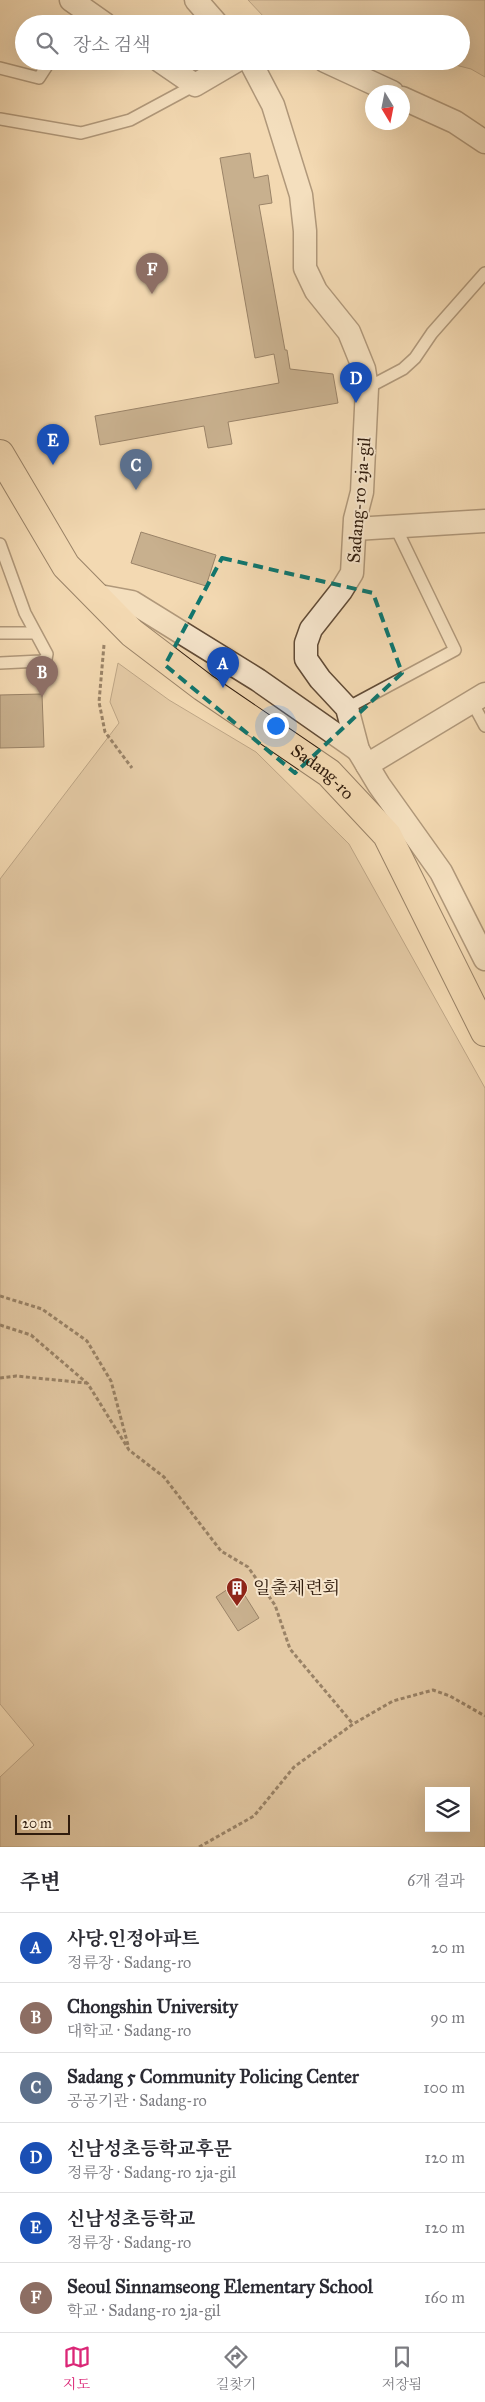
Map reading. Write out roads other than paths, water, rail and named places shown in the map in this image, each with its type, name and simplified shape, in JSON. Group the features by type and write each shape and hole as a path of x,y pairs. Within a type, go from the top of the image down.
{"main road":[{"name":"Sadang-ro","path":"0,454 66,566 132,633 203,687 329,773 387,835 485,1032"}],"street":[{"path":"196,0 210,15"},
{"path":"173,70 195,85 221,70"},
{"name":"Sadang-ro 2ja-gil","path":"255,70 273,106 301,195 305,231 305,268 316,291 349,332 364,369 367,388 362,492 355,529 352,573 341,591 310,629 306,643 306,659 320,679 347,708 362,757 441,872 485,958"},
{"path":"344,70 377,85"},
{"path":"410,102 455,122 485,142"},
{"path":"355,529 484,523"},
{"path":"94,595 132,602 258,680 362,757 479,698"}],"lane":[{"path":"0,68 39,78 44,70"},
{"path":"0,119 81,133 130,120 195,85"},
{"path":"367,388 402,369 415,358 432,333 485,273"},
{"path":"347,708 455,650 395,526"},
{"path":"0,544 25,613 47,654 46,659 40,661 0,663"},
{"path":"0,633 36,632"},
{"path":"479,698 485,726"}],"place":[{"name":"Seoul Sinnamseong Elementary School","path":"152,294"},
{"name":"신남성초등학교후문","path":"356,403"},
{"name":"신남성초등학교","path":"53,465"},
{"name":"Sadang 5 Community Policing Center","path":"136,490"},
{"name":"사당.인정아파트","path":"223,688"},
{"name":"Chongshin University","path":"42,697"},
{"name":"일출체련회","path":"237,1607"}]}
